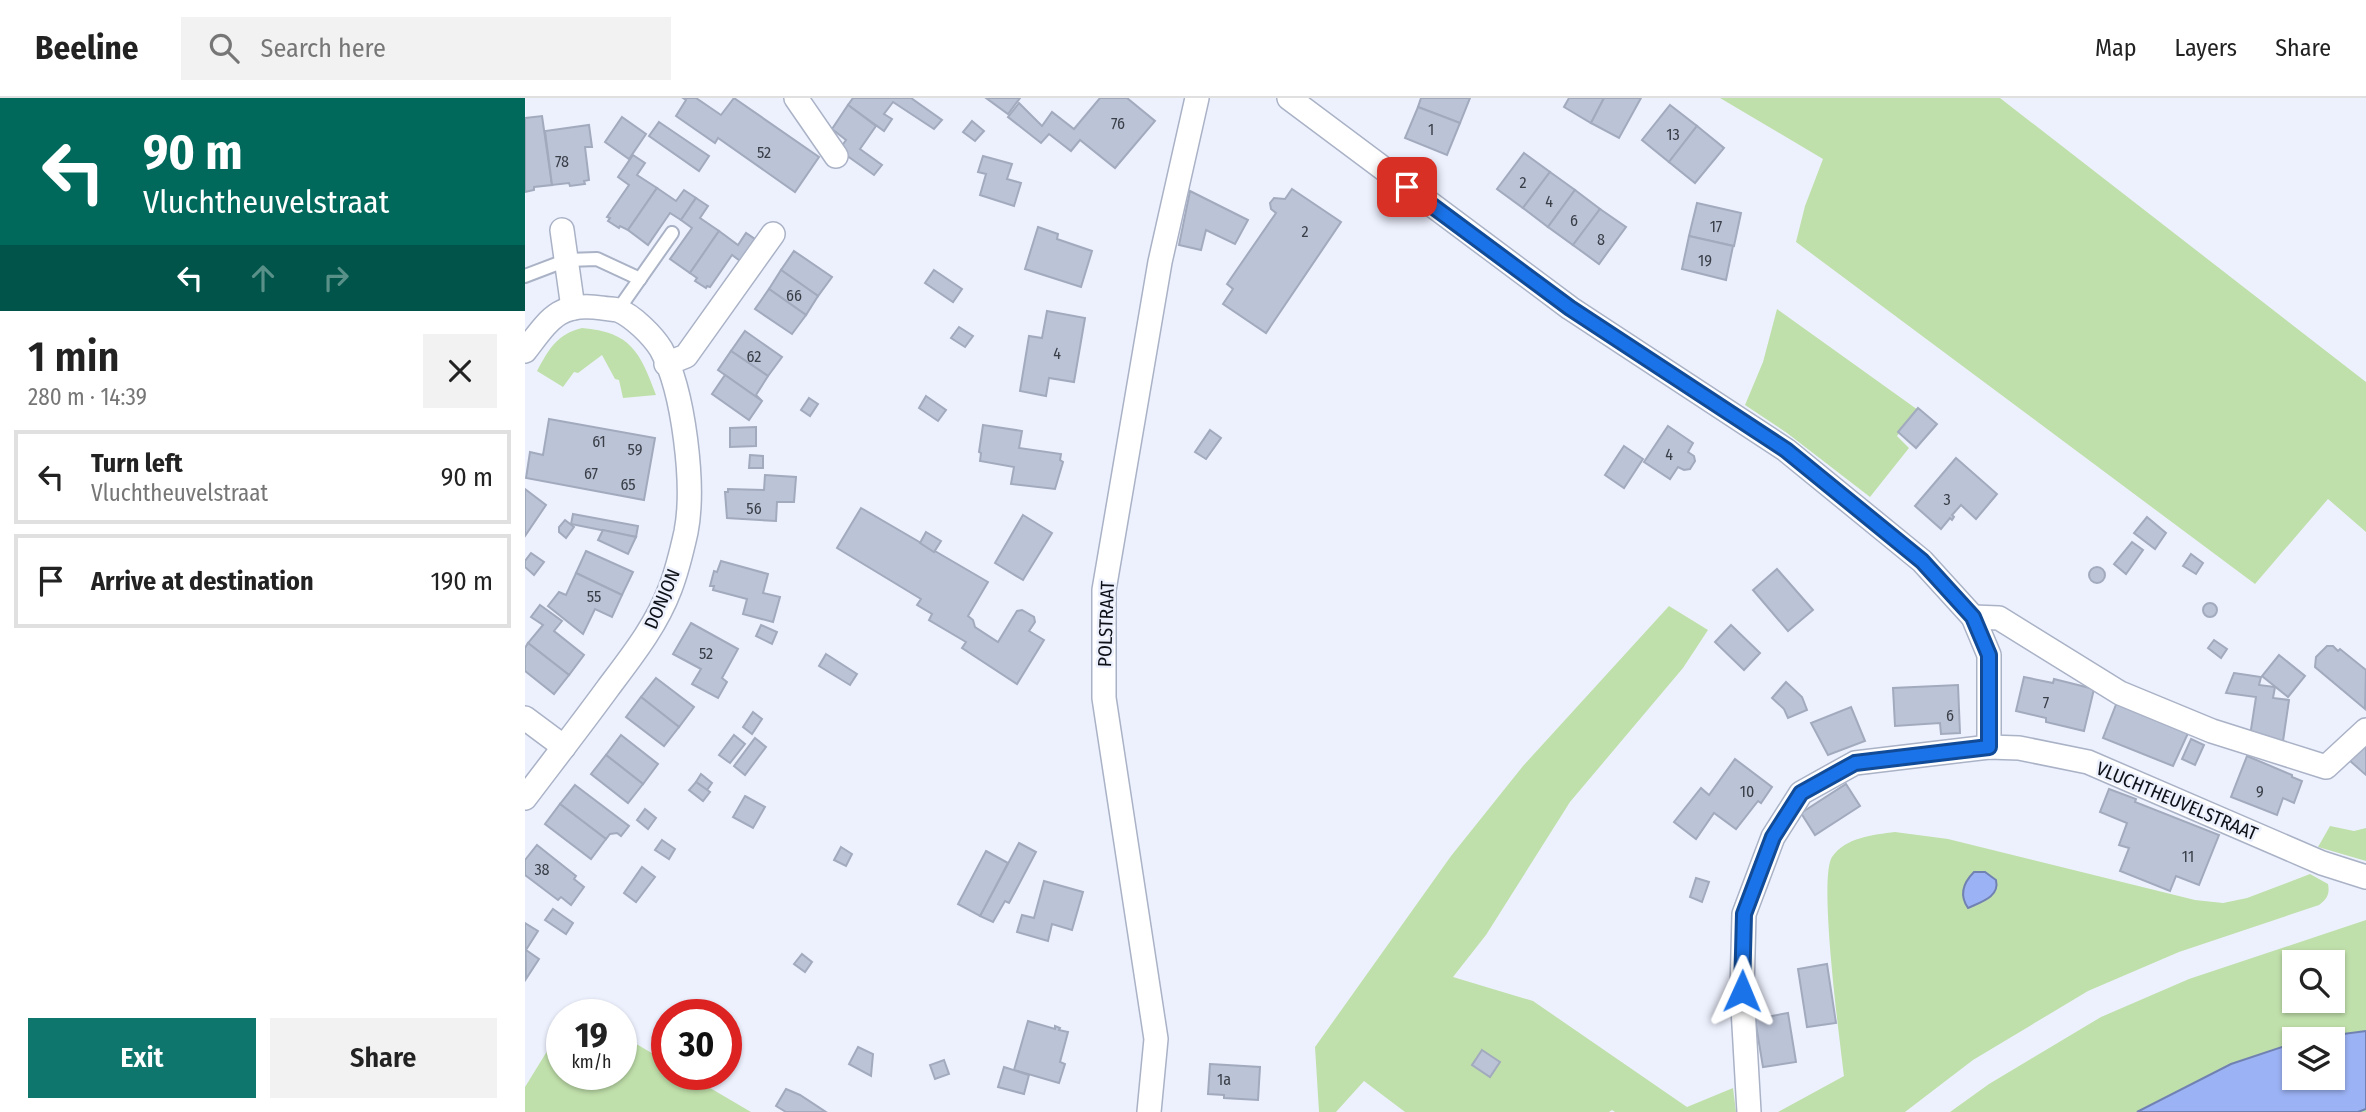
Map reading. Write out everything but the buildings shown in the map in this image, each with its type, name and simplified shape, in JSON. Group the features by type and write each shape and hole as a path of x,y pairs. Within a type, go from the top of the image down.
{"street":[{"path":"796,98 836,156"},
{"name":"POLSTRAAT","path":"1149,1112 1156,1040 1104,698 1104,590 1160,262 1197,98"},
{"path":"1289,98 1570,308 1786,450 1922,561 1973,617 1989,655 1989,747"},
{"path":"562,229 573,307"},
{"path":"666,364 686,356 773,234"},
{"path":"527,343 552,317 573,307 590,306 618,310"},
{"name":"DONJON","path":"525,798 647,636 670,589 686,530 689,489 687,445 681,411 661,348 640,326 618,310"},
{"path":"1973,617 1999,618 2120,693 2212,732 2326,766 2366,730"},
{"path":"525,718 564,747"},
{"name":"VLUCHTHEUVELSTRAAT","path":"1749,1112 1742,991 1744,914 1773,837 1801,793 1855,763 1989,747 2019,748 2088,762 2322,863 2362,877"}],"lane":[{"path":"618,310 672,233"},
{"path":"525,276 567,260 597,259 640,279"}],"green space":[{"path":"1720,98 2000,98 2366,382 2366,532 2328,499 2255,584 1796,242 1805,206 1823,159"},
{"path":"1777,309 1918,410 1897,436 1909,448 1870,497 1787,433 1745,405 1763,362"},
{"path":"582,328 612,334 631,347 645,367 656,395 623,398 619,380 615,379 602,355 578,373 574,372 563,387 537,371 560,338"},
{"path":"1669,606 1708,630 1683,668 1570,802 1486,935 1453,977 1533,1001 1687,1107 1733,1088 1736,1112 1405,1112 1364,1081 1336,1112 1319,1112 1315,1047 1451,856 1523,766"},
{"path":"2330,826 2354,831 2366,828 2366,861 2318,847"},
{"path":"1895,832 1948,839 2195,900 2223,903 2247,898 2310,874 2328,884 2329,891 2319,905 2179,952 2088,991 1973,1060 1905,1112 1778,1112 1844,1076 1827,895 1828,871 1832,857 1852,841"},
{"path":"2366,920 2366,1112 1950,1112 1989,1084 2101,1017 2189,979"},
{"path":"637,1044 651,1053 651,1090 714,1090 751,1112 525,1112 525,1087 546,1053 546,1090 637,1090"}],"water":[{"path":"1974,872 1985,872 1996,880 1996,886 1992,895 1968,908 1963,889"},
{"path":"2366,1031 2366,1109 2358,1112 2137,1112 2231,1064 2282,1047 2282,1090 2345,1090 2345,1034"}],"route":[{"path":"1407,187 1570,308 1786,450 1922,561 1973,617 1989,655 1989,747 1855,763 1801,793 1773,837 1744,914 1742,991"}]}
